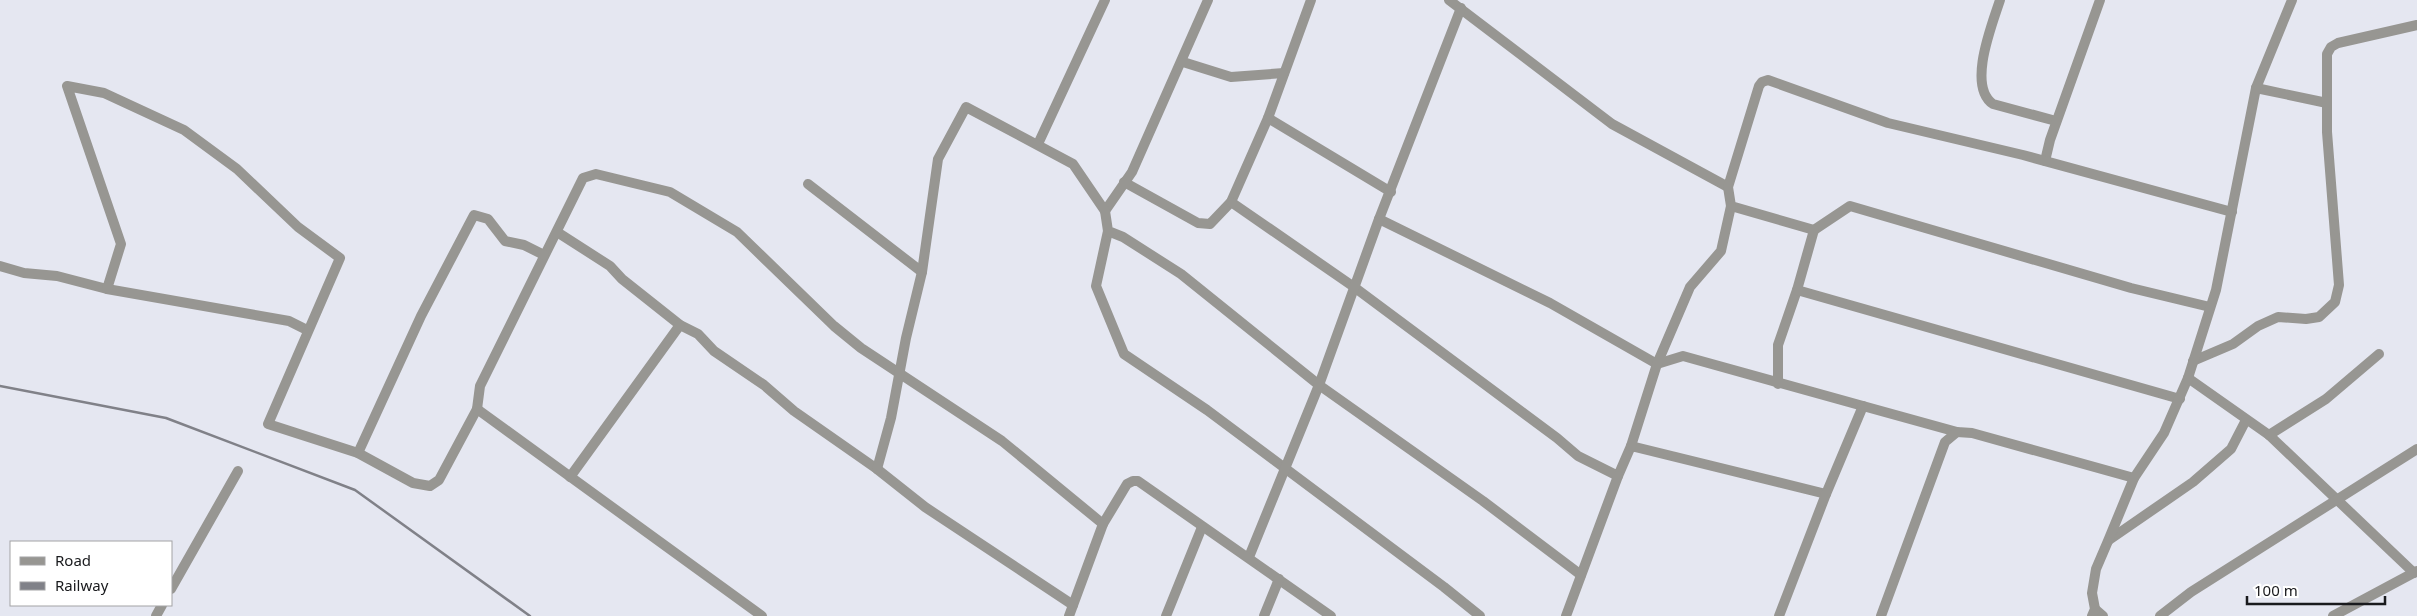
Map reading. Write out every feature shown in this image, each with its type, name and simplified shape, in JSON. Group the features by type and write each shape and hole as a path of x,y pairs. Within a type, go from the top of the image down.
{"street":[{"path":"1038,144 1105,0"},
{"path":"1105,211 1132,172 1183,62 1208,0"},
{"path":"1124,182 1198,223 1210,224 1231,202 1268,118 1312,0"},
{"path":"1449,0 1612,124 1728,187"},
{"path":"2000,0 1984,52 1982,86 1986,98 1993,104 2056,121"},
{"path":"2045,161 2056,121 2100,0"},
{"path":"2097,614 2092,593 2096,570 2134,478 2164,433 2180,398 2216,290 2256,88 2292,0"},
{"path":"1249,557 1319,385 1379,219 1461,8"},
{"path":"2193,361 2233,344 2258,326 2278,317 2313,319 2319,317 2335,302 2340,286 2327,132 2327,54 2331,47 2338,43 2417,25"},
{"path":"1183,62 1231,77 1284,73"},
{"path":"1566,616 1630,446 1657,364 1690,287 1721,250 1731,206 1728,187 1759,86 1762,82 1768,80 1888,123 2045,161 2232,212"},
{"path":"107,288 121,244 67,86 104,93 184,130 237,169 298,227 340,258 328,289 307,330 268,424 358,454 412,483 430,486 439,480 477,409 480,386 497,356 544,255 583,178 596,174 670,192 737,232 834,326 861,348 1002,441 1103,524"},
{"path":"2256,88 2327,103"},
{"path":"877,469 891,418 899,372 922,272 938,159 966,107 1038,144 1072,164 1105,211 1108,231 1096,286 1124,354 1208,410 1480,616"},
{"path":"1268,118 1391,192"},
{"path":"808,184 922,272"},
{"path":"1231,202 1354,287 1557,438 1578,456 1618,476"},
{"path":"1731,206 1814,230"},
{"path":"1778,384 1778,345 1798,290 1814,230 1850,206 2131,288 2210,308"},
{"path":"358,454 421,316 474,215 488,219 505,241 524,245 544,255"},
{"path":"1379,219 1550,303 1657,364 1683,356 1778,384 1957,432 1972,433 2134,478"},
{"path":"1108,231 1123,237 1181,274 1319,385 1483,501 1580,575"},
{"path":"557,232 610,266 622,279 680,325 698,334 714,351 764,385 794,411 877,469 925,507 1073,605"},
{"path":"0,266 24,273 57,276 107,288 289,321 307,330"},
{"path":"1798,290 2180,398"},
{"path":"570,477 680,325"},
{"path":"2269,435 2326,399 2379,354"},
{"path":"2188,378 2269,435 2415,572 2333,616"},
{"path":"1779,616 1826,494 1864,406"},
{"path":"477,409 762,616"},
{"path":"2108,541 2193,482 2231,450 2246,420"},
{"path":"1881,616 1945,442 1957,432"},
{"path":"1630,446 1826,494"},
{"path":"2160,616 2191,592 2417,448"},
{"path":"172,587 238,472"},
{"path":"1069,616 1103,524 1127,484 1133,481 1138,481 1202,527 1249,557 1330,616"},
{"path":"1166,616 1202,527"},
{"path":"1264,616 1278,579"}],"railway":[{"path":"0,386 166,418 355,490 530,616"}]}
